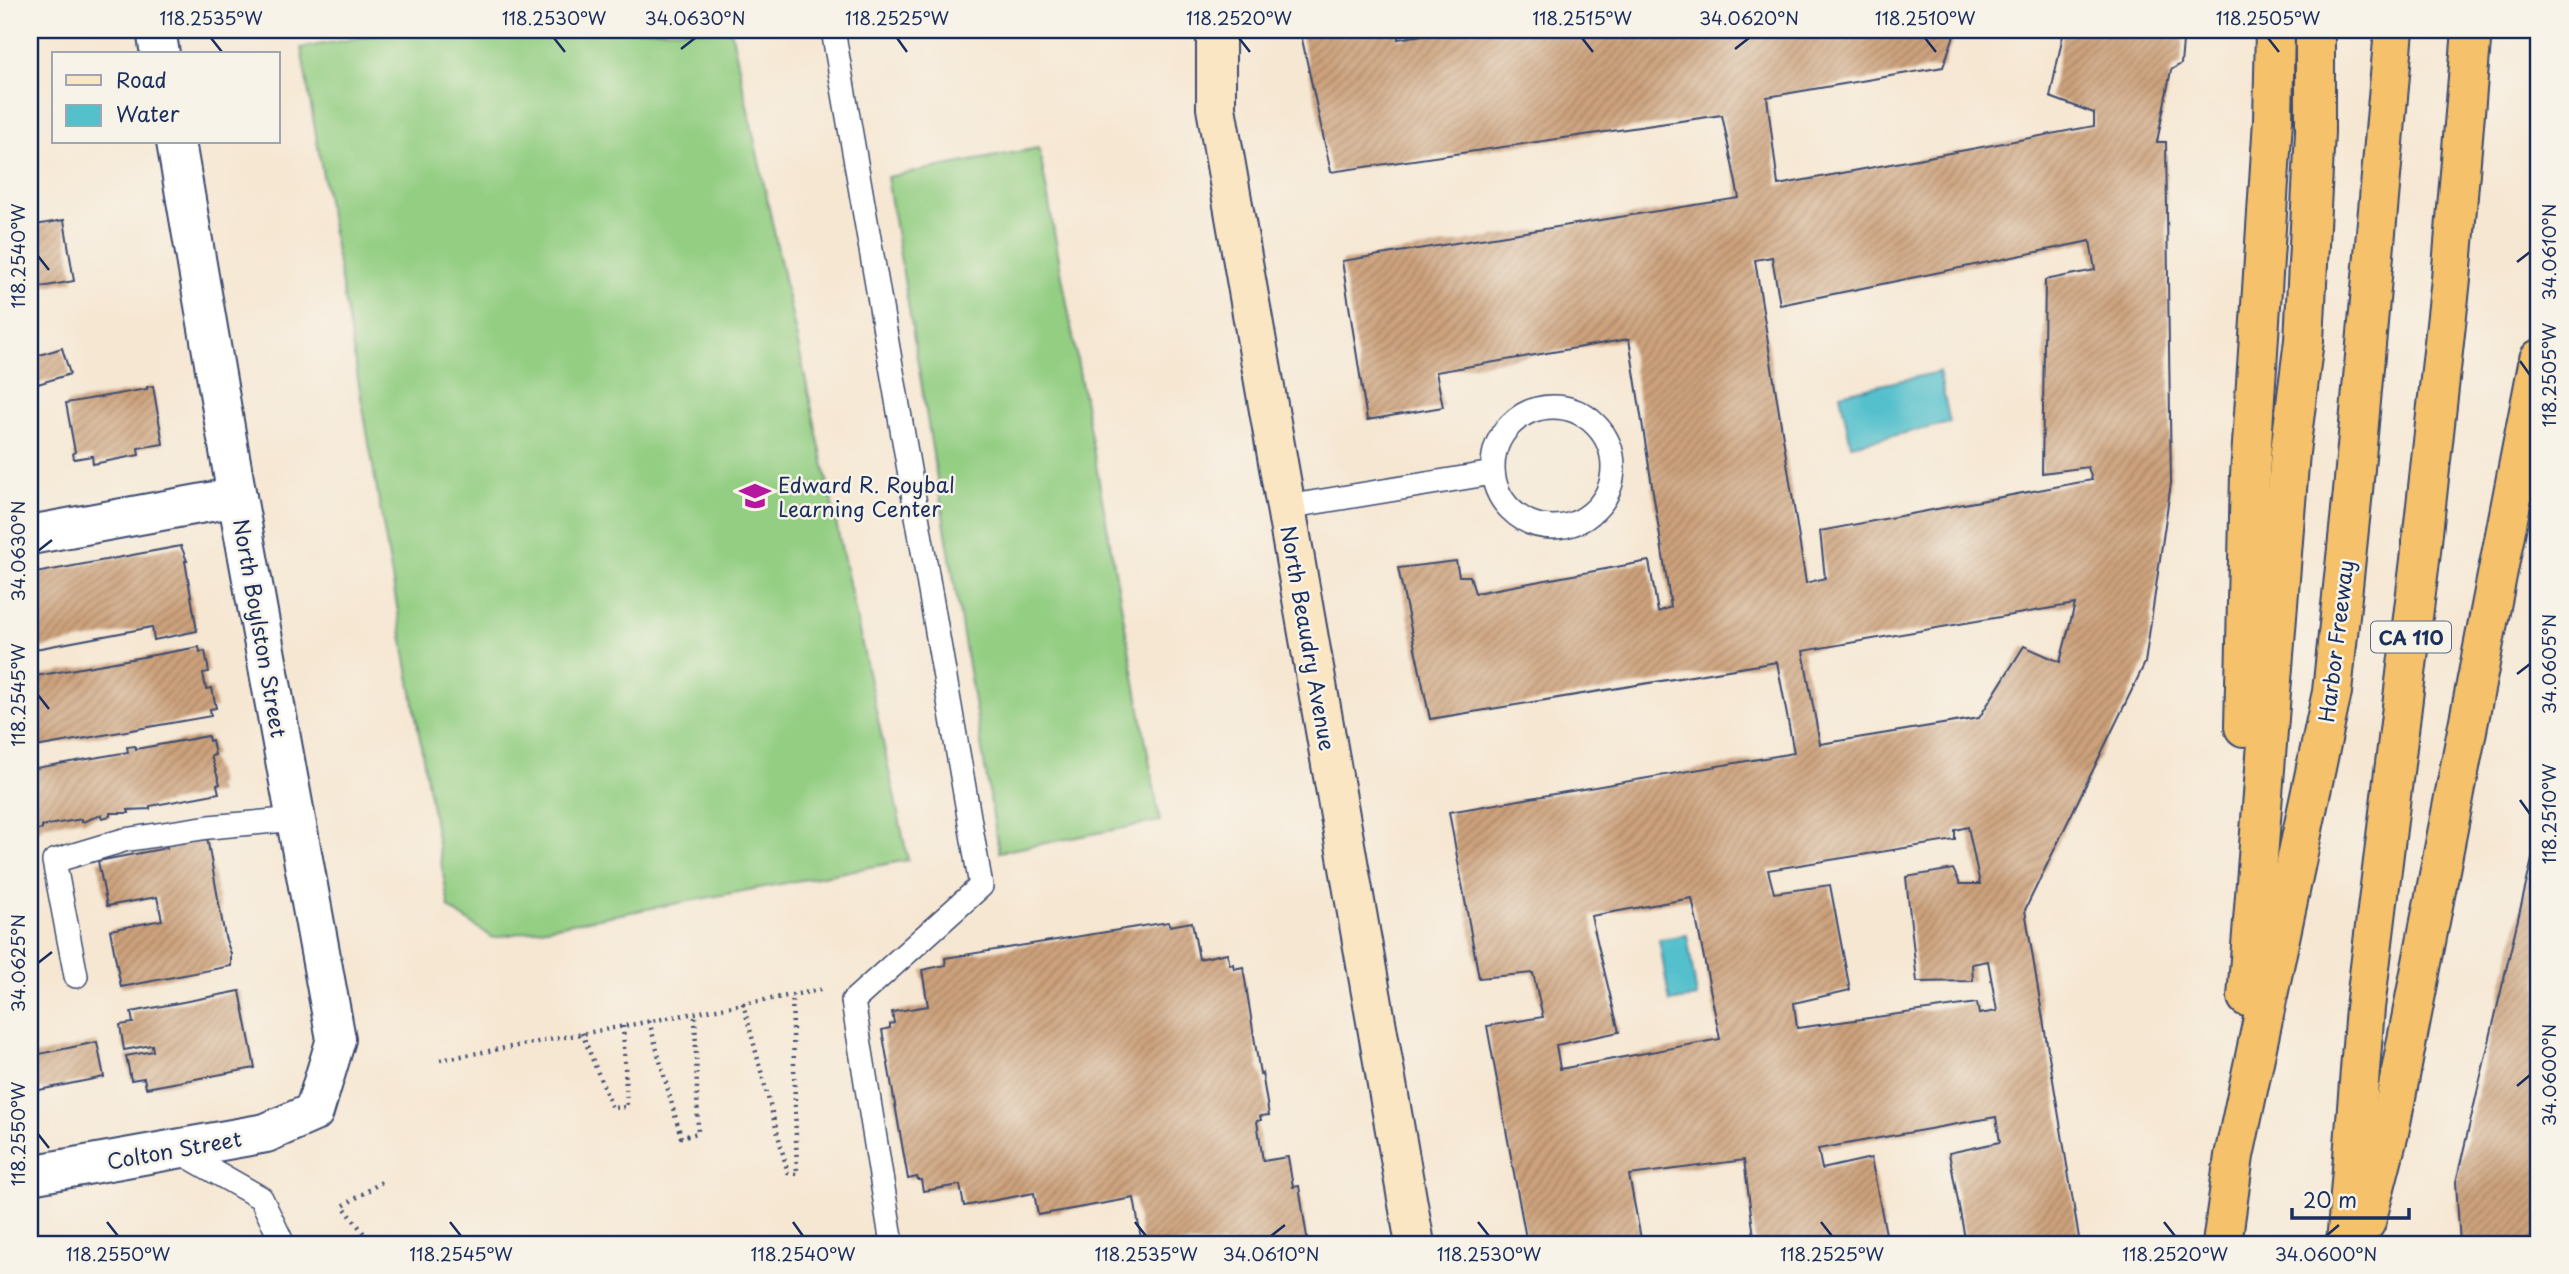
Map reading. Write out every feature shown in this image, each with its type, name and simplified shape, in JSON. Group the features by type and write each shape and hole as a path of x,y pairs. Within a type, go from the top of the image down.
{"highway":[{"path":"2235,1156 2250,475 2273,120 2275,30"},
{"path":"2235,1156 2290,452 2304,340 2315,132 2315,30"},
{"name":"Harbor Freeway","path":"2222,1244 2235,1156 2332,692 2353,491 2394,30"},
{"name":"CA 110","path":"2346,1244 2365,1008 2417,587 2451,279 2472,30"},
{"path":"2360,1244 2389,1133 2539,359"}],"street":[{"path":"156,30 160,52"},
{"name":"North Beaudry Avenue","path":"1216,30 1216,108 1415,1244"},
{"name":"North Boylston Street","path":"176,144 237,497 336,1039 314,1112"},
{"path":"30,535 237,497"},
{"name":"Colton Street","path":"30,1175 265,1133 314,1112"}],"lane":[{"path":"833,30 981,886 853,1000 892,1244"},
{"path":"1550,407 1569,408 1587,416 1601,429 1610,447 1614,467 1611,487 1601,505 1585,518 1566,526 1546,527 1526,522 1510,509 1498,492 1493,472 1494,453 1502,435 1514,421 1531,411 1550,407"},
{"path":"1286,507 1493,472"},
{"path":"76,976 54,861 124,840 209,827 296,820"},
{"path":"175,1149 261,1198 283,1244"}],"path":[{"path":"743,1003 788,1173 797,1174 792,994"},
{"path":"440,1060 779,996"},
{"path":"649,1020 681,1138 698,1133 695,1012"},
{"path":"582,1033 612,1108 627,1107 623,1026"},
{"path":"372,1244 344,1206 384,1180"}],"green space":[{"path":"404,30 731,30 908,860 493,938 449,908 301,48"},
{"path":"1039,148 1160,821 999,852 887,177"}],"water":[{"path":"1939,372 1950,423 1851,445 1840,394"},
{"path":"1687,935 1697,997 1670,1002 1659,939"}],"building":[{"path":"1300,30 1398,30 1398,39 1451,30 1956,30 1943,67 1767,97 1778,185 2094,126 2094,113 2050,97 2064,30 2184,30 2181,64 2171,70 2157,142 2166,142 2171,483 2145,663 2025,910 2080,1244 1966,1244 1949,1153 2000,1142 1996,1117 1818,1149 1822,1169 1871,1158 1888,1244 1755,1244 1744,1160 1629,1175 1642,1244 1527,1244 1487,1026 1543,1017 1533,973 1479,978 1449,812 1794,753 1777,662 1430,719 1398,568 1456,561 1459,576 1470,576 1475,593 1649,561 1658,612 1671,607 1629,339 1436,372 1443,407 1367,420 1342,261 1739,198 1722,115 1331,172","holes":["2090,241 2095,270 2045,280 2042,473 2088,467 2092,480 1820,531 1825,578 1806,583 1755,260 1772,257 1780,305","2075,604 2060,662 2024,646 1979,718 1820,744 1803,651","1968,827 1980,884 1960,884 1953,869 1906,877 1917,982 1973,981 1972,964 1988,961 1997,1011 1979,1014 1977,1003 1797,1028 1794,1003 1850,990 1830,885 1774,893 1768,870 1955,840 1955,830","1692,898 1720,1039 1560,1069 1556,1045 1619,1032 1591,916"]},
{"path":"64,220 74,281 30,289 30,226"},
{"path":"62,348 70,374 38,384 30,358"},
{"path":"153,386 163,444 138,448 139,455 93,464 92,456 74,459 66,403"},
{"path":"181,546 187,561 197,631 154,640 152,627 30,650 30,574"},
{"path":"199,647 200,652 205,651 209,672 203,673 206,689 212,688 216,708 210,709 211,716 30,748 30,677"},
{"path":"208,736 209,741 212,740 215,755 211,756 220,784 217,785 219,793 150,806 150,809 128,810 129,813 110,813 110,816 102,818 101,815 82,822 82,819 42,826 42,829 33,831 30,828 30,769 128,752 127,747 135,746 136,749"},
{"path":"206,832 225,937 231,954 231,966 121,987 110,930 162,920 157,897 107,906 98,861 167,848 165,839"},
{"path":"2538,834 2539,1244 2460,1244 2456,1182"},
{"path":"1168,922 1170,926 1192,922 1199,959 1227,953 1234,969 1243,967 1269,1115 1260,1116 1261,1120 1257,1121 1263,1161 1288,1157 1293,1187 1299,1186 1308,1244 1142,1244 1134,1198 1038,1215 1034,1193 964,1206 960,1185 923,1191 921,1180 917,1177 908,1179 882,1030 890,1028 890,1024 894,1023 892,1012 928,1006 922,970 946,965 945,958"},
{"path":"240,991 255,1068 146,1088 144,1078 131,1080 126,1056 153,1051 152,1045 124,1050 120,1025 133,1023 131,1012"},
{"path":"97,1042 104,1077 34,1091 30,1056"}],"place":[{"name":"Edward R. Roybal Learning Center","path":"755,496"}]}
